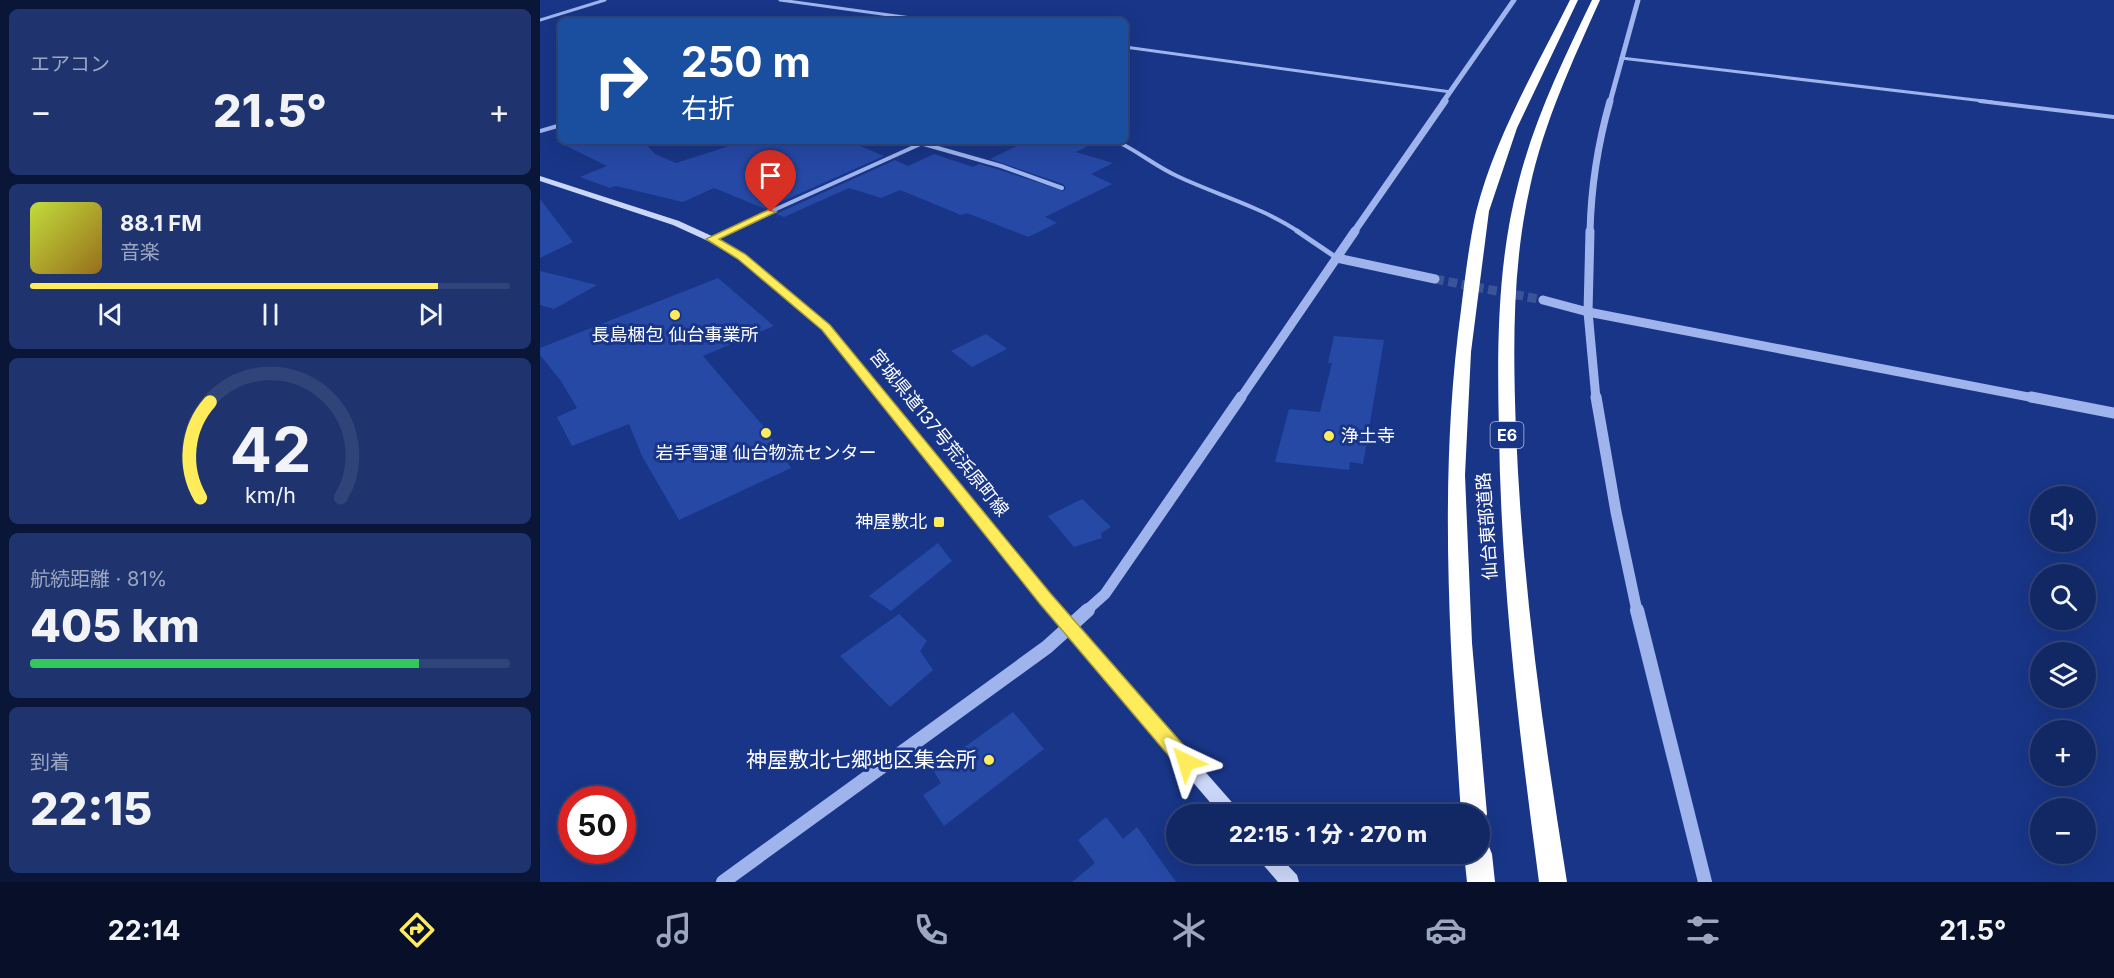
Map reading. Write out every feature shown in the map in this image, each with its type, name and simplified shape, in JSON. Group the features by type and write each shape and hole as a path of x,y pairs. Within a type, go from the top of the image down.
{"highway":[{"name":"仙台東部道路","path":"1473,804 1461,644 1456,475 1463,352 1473,272 1483,211 1511,128 1574,0"},
{"name":"仙台東部道路","path":"1553,882 1522,648 1508,486 1506,355 1509,274 1524,186 1539,132 1596,0"},
{"path":"1479,864 1481,882"}],"main road":[{"name":"宮城県道137号荒浜原町線","path":"540,178 676,223 711,239 741,256 826,327 1070,627 1222,804"},
{"path":"1274,864 1290,882"}],"street":[{"path":"540,20 605,0"},
{"path":"780,0 911,18"},
{"path":"723,882 1047,647 1105,594 1514,0"},
{"path":"1638,0 1604,123 1591,205 1588,312 1597,410 1616,512 1643,637 1706,882"},
{"path":"1128,47 1451,92"},
{"path":"1621,58 2114,117"},
{"path":"540,131 558,126"},
{"path":"711,239 921,144 1001,166 1062,188"},
{"path":"1121,144 1177,176 1278,218 1337,258 1435,279"},
{"path":"1543,300 1588,312 2114,413"}],"building":[{"path":"562,144 646,144 655,154 676,163 736,144 855,144 884,156 765,209 714,188 683,202 616,186 610,188 580,177 607,166"},
{"path":"1021,144 1091,144 1076,152 1113,163 1091,174 1112,184 1045,217 1057,223 1028,237 967,213 961,215 900,190 881,198 849,188 784,217 776,214 895,160 908,166 934,154 973,167 979,164 1064,191 1066,188 1063,184 990,159"},
{"path":"540,199 573,242 540,258"},
{"path":"540,271 597,285 554,309 540,305"},
{"path":"718,278 774,326 703,356 764,427 791,468 679,520 642,456 629,424 572,446 557,417 577,408 561,381 540,355 540,348"},
{"path":"986,334 1007,349 972,367 951,351"},
{"path":"1334,336 1384,340 1363,464 1350,462 1349,470 1275,462 1289,409 1320,412 1332,363 1328,363"},
{"path":"1082,499 1111,527 1101,533 1102,538 1074,547 1048,516"},
{"path":"938,543 952,561 891,611 869,596"},
{"path":"899,614 927,641 920,651 933,670 890,707 840,656"},
{"name":"神屋敷北七郷地区集会所","path":"1013,712 1044,749 944,826 923,795 941,783 933,770"},
{"path":"1106,817 1123,839 1137,827 1176,882 1072,882 1095,863 1078,840"}],"tunnel":[{"path":"1435,279 1543,300"}],"place":[{"name":"長島梱包 仙台事業所","path":"675,315"},
{"name":"岩手雪運 仙台物流センター","path":"766,433"},
{"name":"浄土寺","path":"1329,436"},
{"name":"神屋敷北","path":"939,522"},
{"name":"神屋敷北七郷地区集会所","path":"989,760"}],"route":[{"path":"771,212 711,239 741,256 826,327 1045,599 1186,762"}]}
